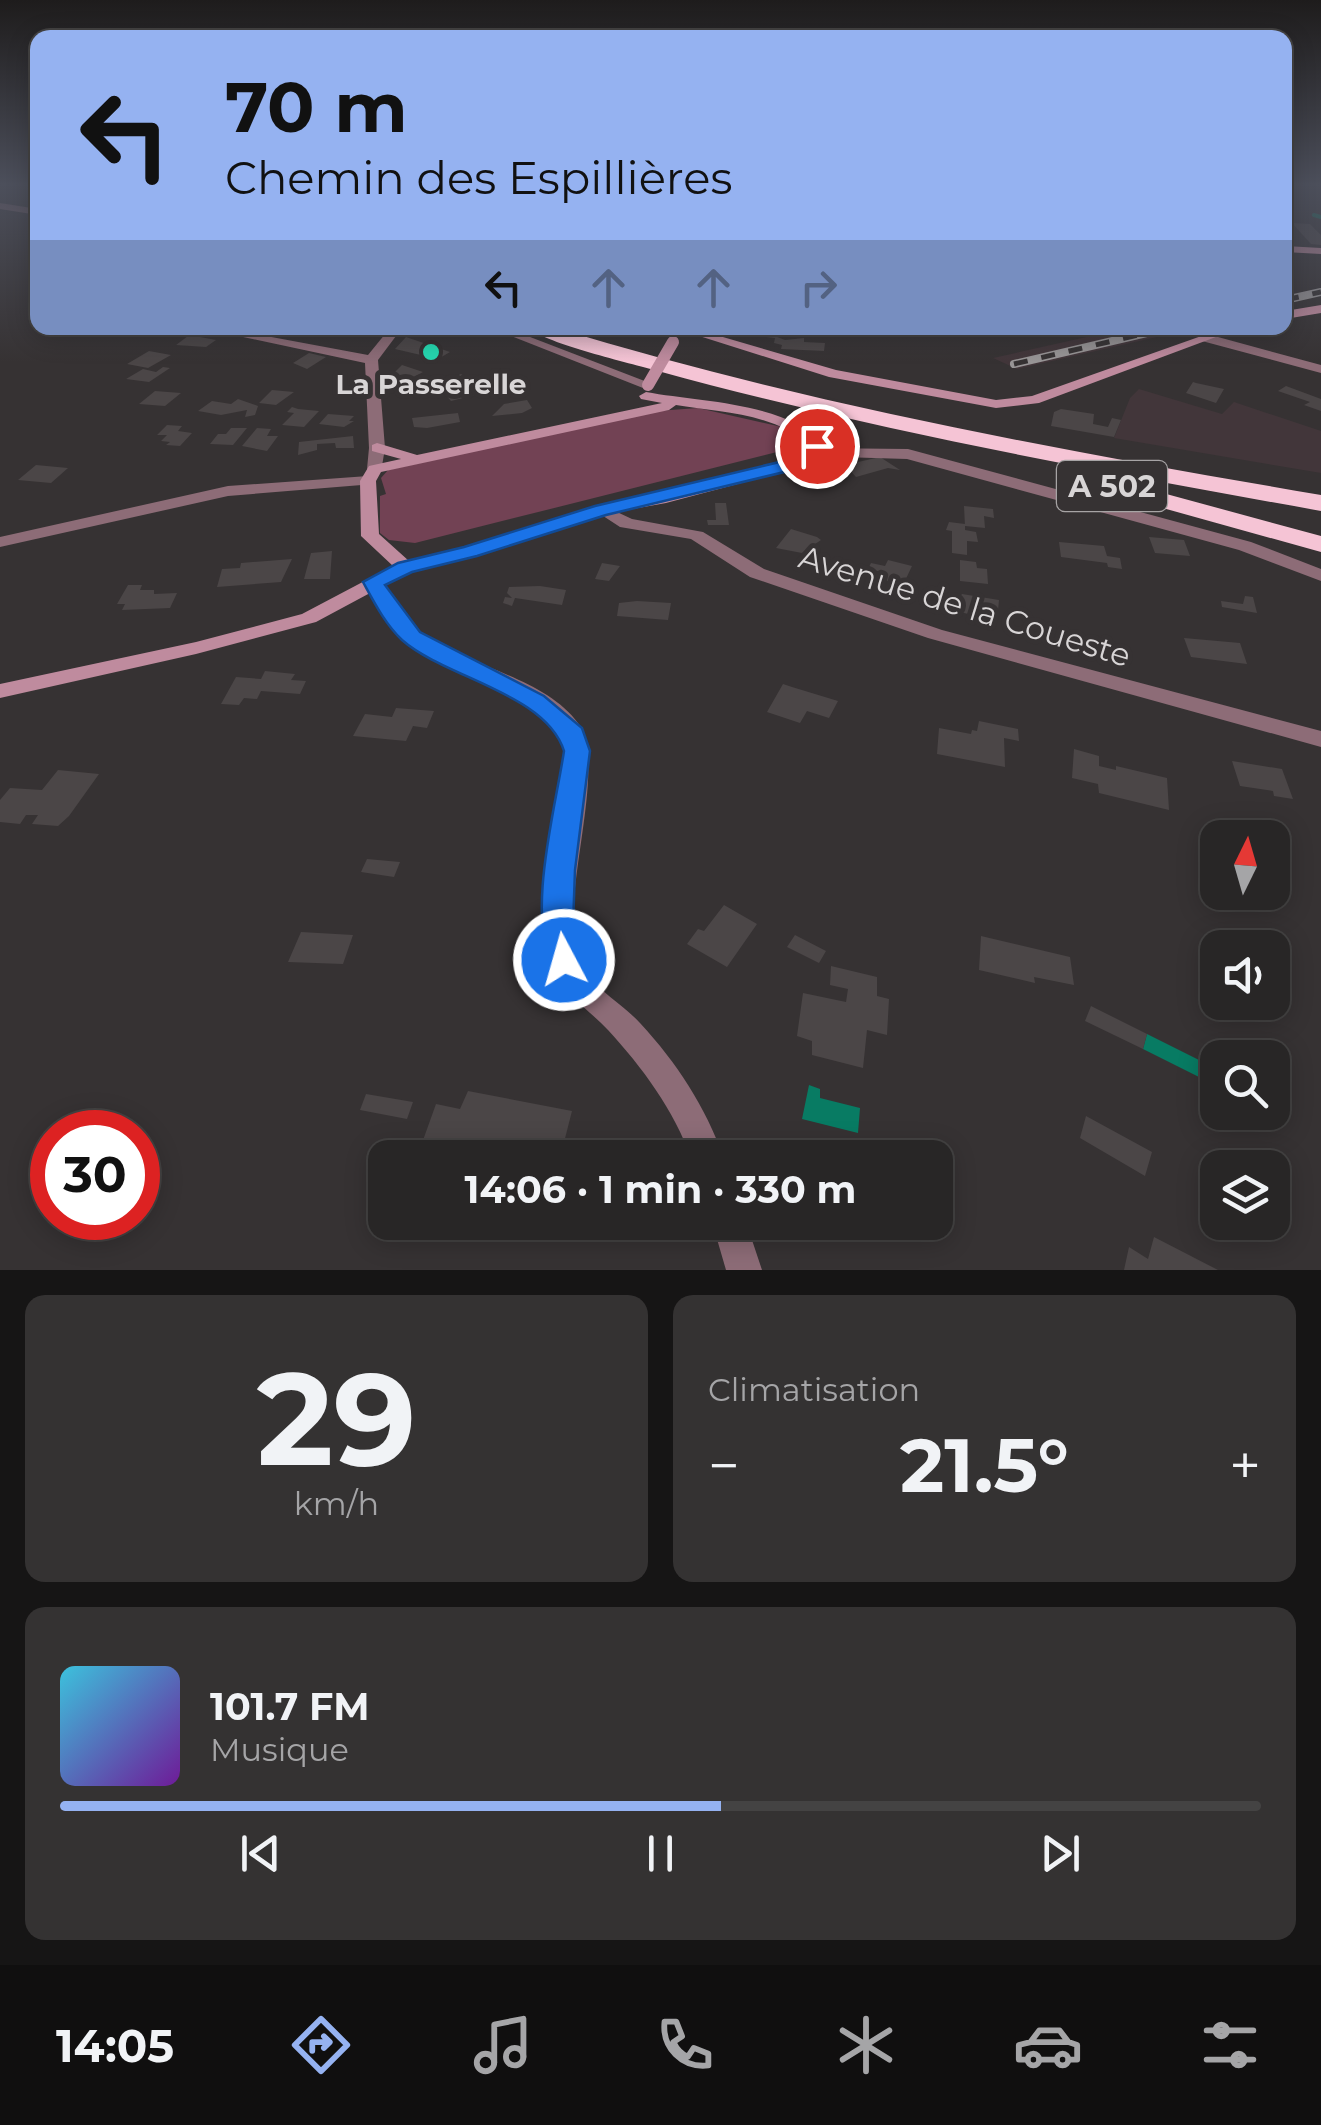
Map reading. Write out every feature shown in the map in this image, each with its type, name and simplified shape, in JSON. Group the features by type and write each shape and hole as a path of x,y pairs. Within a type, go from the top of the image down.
{"highway":[{"path":"572,335 1018,433 1321,488"},
{"path":"612,335 904,426 1321,502"},
{"name":"A 502","path":"904,426 1321,544"}],"street":[{"path":"1292,249 1321,251"},
{"path":"1292,314 1321,309"},
{"path":"243,335 371,360"},
{"path":"391,335 371,360 377,448 371,475 370,536 405,568"},
{"path":"514,335 678,404"},
{"path":"632,412 683,335"},
{"path":"704,335 834,374 996,404 1034,400 1215,335"},
{"path":"1207,338 1321,369"},
{"path":"0,542 228,491 371,475 422,457 678,404 715,407 793,427 815,441 814,453"},
{"path":"377,448 422,457"},
{"path":"0,691 196,648 310,618 405,568 470,552 602,510 780,468 814,453 908,454 1245,546 1321,575"},
{"name":"Avenue de la Coueste","path":"602,510 614,521 681,532 711,542 731,560 758,573 935,634 1321,740"},
{"path":"373,582 396,620 412,637 536,702 570,728 577,751 560,870 558,926 564,960 582,992 614,1016 658,1071 699,1129 702,1140"},
{"path":"735,1240 744,1270"}],"shaded area":[{"path":"1096,335 1165,335 1017,369 993,358"},
{"path":"1139,389 1222,414 1234,402 1321,431 1321,473 1114,438 1130,398"},
{"path":"698,408 791,429 800,441 785,450 415,543 389,540 380,533 380,496 386,494 381,478 388,470 657,411"},
{"path":"1147,1034 1200,1060 1200,1078 1143,1049"},
{"path":"809,1085 820,1089 820,1098 860,1108 858,1133 802,1119"}],"building":[{"path":"188,336 216,340 206,347 176,345"},
{"path":"406,337 450,352 438,359 395,349"},
{"path":"766,337 825,343 824,351 781,349 782,345 774,343 775,338"},
{"path":"149,351 171,355 148,368 127,364"},
{"path":"309,353 326,357 307,369 293,363"},
{"path":"402,365 423,372 401,384 385,382"},
{"path":"170,368 149,382 126,379 143,369 156,372"},
{"path":"461,374 487,392 451,401 437,385"},
{"path":"1193,382 1224,389 1216,403 1186,393"},
{"path":"1286,386 1321,399 1321,411 1304,405 1310,402 1278,391"},
{"path":"272,390 294,392 276,405 259,403"},
{"path":"155,391 181,393 165,406 139,404"},
{"path":"238,399 258,406 255,415 245,417 247,410 221,415 198,411 212,401 231,404"},
{"path":"527,400 532,408 522,413 492,416 504,404"},
{"path":"292,407 319,411 304,427 282,425 294,413 287,412"},
{"path":"1061,409 1094,414 1093,424 1108,427 1112,418 1121,420 1114,437 1051,426 1054,412"},
{"path":"458,413 460,422 427,428 414,427 412,418"},
{"path":"328,414 354,416 349,421 354,421 344,427 319,424"},
{"path":"167,425 182,426 178,431 192,433 180,446 166,445 170,442 161,441 167,435 157,435"},
{"path":"231,428 247,428 233,445 210,444 218,434 226,434"},
{"path":"257,428 271,429 267,436 278,436 267,451 242,446"},
{"path":"353,436 354,448 317,444 317,450 298,455 299,442"},
{"path":"880,457 900,470 888,468 856,477 845,465"},
{"path":"36,465 68,468 51,483 18,480"},
{"path":"715,503 726,503 729,525 708,525 707,520 716,520"},
{"path":"964,506 993,509 994,518 984,516 985,528 965,526"},
{"path":"949,522 965,524 965,530 976,532 978,542 967,541 967,555 952,553 952,531 946,530"},
{"path":"791,529 821,540 802,553 776,548"},
{"path":"1149,537 1184,540 1190,556 1155,553"},
{"path":"1059,542 1104,546 1107,556 1120,558 1122,569 1061,557"},
{"path":"332,551 330,579 304,579 311,553"},
{"path":"292,559 281,582 217,587 222,569 240,568 241,563"},
{"path":"888,560 912,566 903,585 879,579 882,572 868,569 871,563 885,566"},
{"path":"960,560 976,562 977,568 987,569 988,584 960,581"},
{"path":"602,563 620,566 609,581 595,579"},
{"path":"128,585 142,585 140,590 154,590 154,594 177,593 170,608 122,610 125,604 117,604"},
{"path":"509,587 566,590 562,605 515,598 512,606 503,603 505,597 512,598 507,593"},
{"path":"962,594 999,600 997,621 952,610"},
{"path":"1245,596 1253,597 1257,613 1222,607 1221,601 1243,604"},
{"path":"619,603 671,603 668,620 617,616"},
{"path":"1184,638 1240,643 1247,664 1191,657"},
{"path":"265,671 295,674 291,680 306,681 300,694 261,691 257,699 244,698 239,705 221,704 236,677 261,679"},
{"path":"783,684 838,701 829,718 807,711 800,723 767,712"},
{"path":"396,708 434,711 427,728 413,726 406,741 353,736 365,714 392,717"},
{"path":"979,721 1018,729 1019,741 1004,738 1005,767 937,754 939,728 971,734 972,730 977,731"},
{"path":"1074,749 1099,756 1099,766 1167,778 1169,810 1099,793 1098,784 1072,778"},
{"path":"1232,761 1282,769 1293,799 1274,796 1273,791 1240,786"},
{"path":"58,770 99,774 58,826 32,824 38,815 26,815 20,824 0,822 0,800 10,788 42,790"},
{"path":"367,859 400,862 394,877 361,872"},
{"path":"724,905 757,924 727,967 687,944 698,929 704,931"},
{"path":"301,932 353,935 343,964 288,962"},
{"path":"795,935 826,951 819,963 787,947"},
{"path":"981,936 1070,957 1074,985 1034,977 1035,983 979,970"},
{"path":"831,966 877,977 877,996 889,999 887,1035 867,1030 863,1068 812,1055 812,1041 797,1036 803,993 846,1002 848,989 830,985"},
{"path":"1091,1006 1147,1034 1143,1049 1085,1021"},
{"path":"468,1091 572,1111 565,1140 423,1140 436,1104 460,1109"},
{"path":"366,1094 413,1102 407,1119 360,1110"},
{"path":"1086,1116 1152,1152 1145,1176 1080,1138"},
{"path":"1154,1237 1218,1270 1124,1270 1129,1247 1148,1259"}],"railway":[{"path":"1292,298 1321,292"},
{"path":"1014,364 1138,335"}],"place":[{"name":"La Passerelle","path":"431,352"}],"route":[{"path":"564,960 558,926 560,870 577,751 570,728 536,702 412,637 396,620 373,582 405,568 470,552 602,510 666,498 799,463 814,453 817,446"}]}
